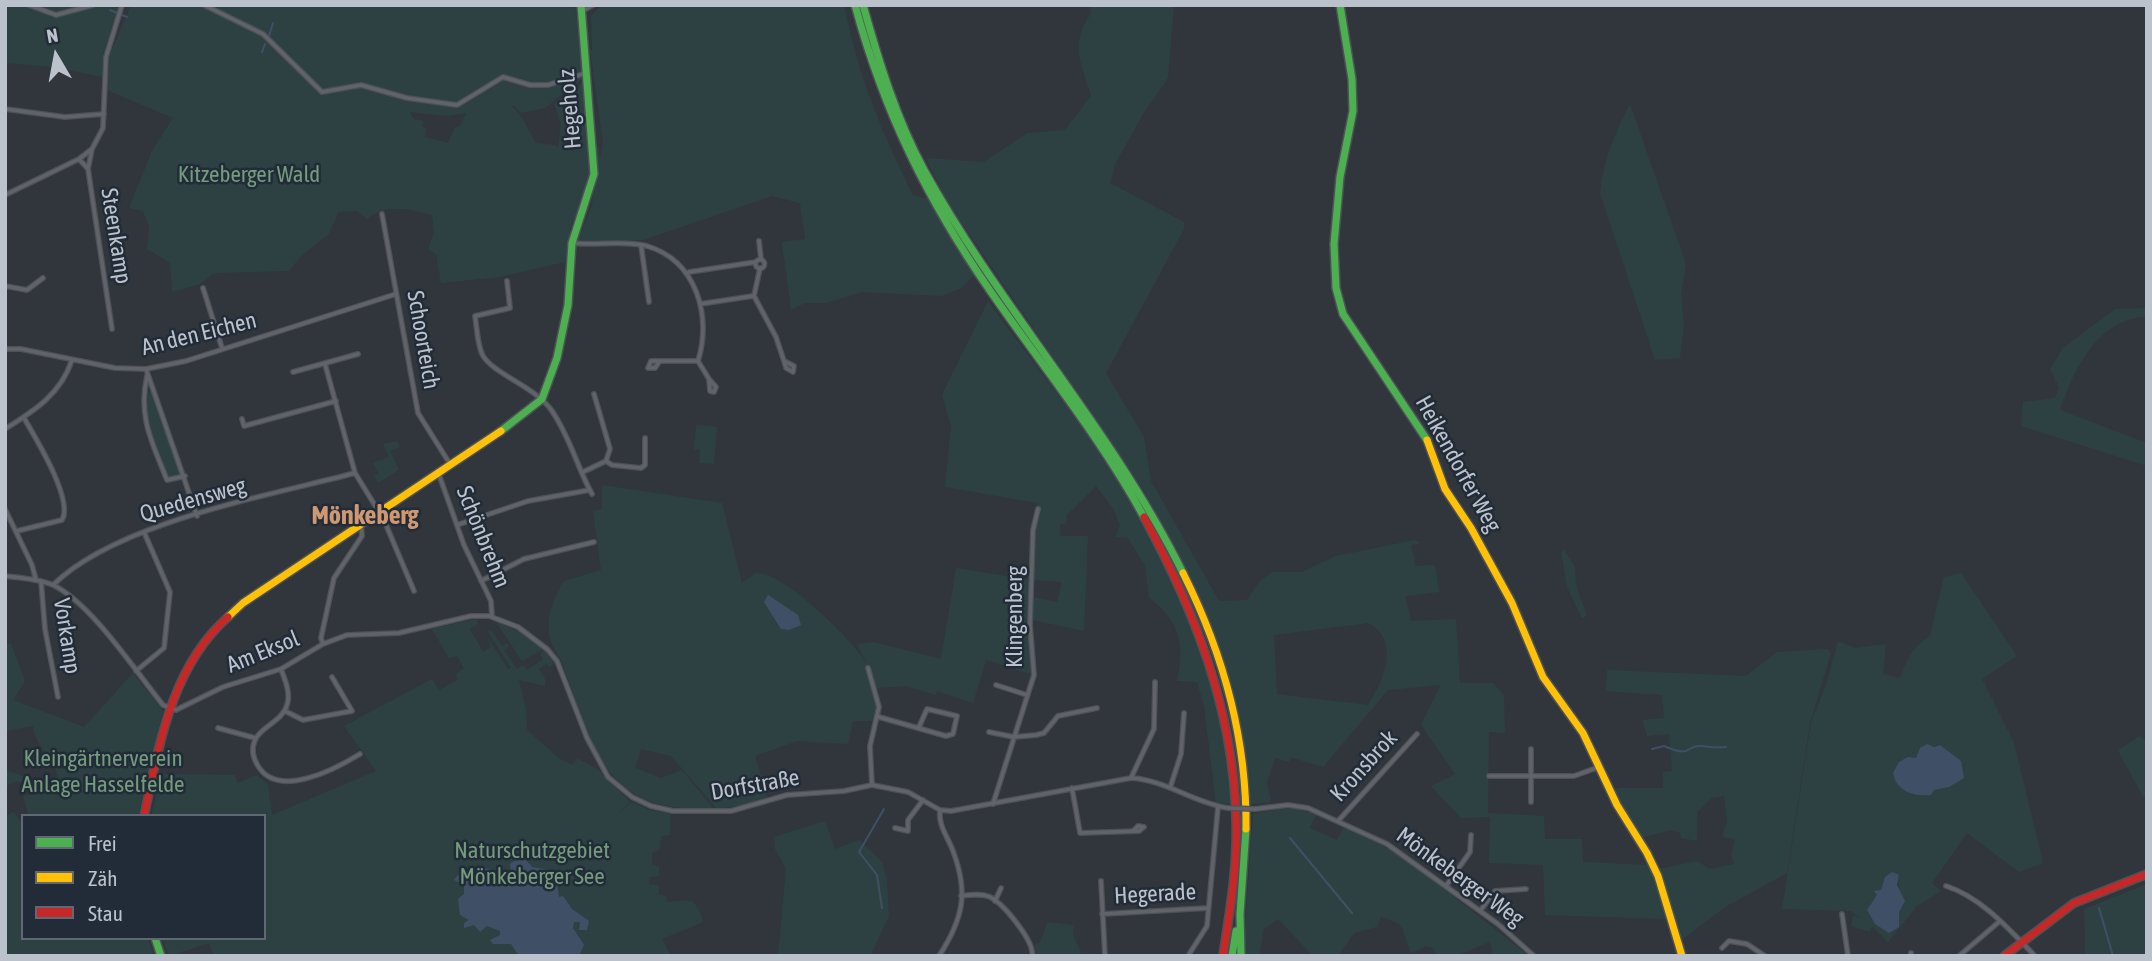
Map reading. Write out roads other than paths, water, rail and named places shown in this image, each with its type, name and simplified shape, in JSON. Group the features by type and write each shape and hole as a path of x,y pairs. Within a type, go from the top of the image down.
{"main road":[{"path":"855,5 876,81 906,152 950,230 1139,492 1181,566 1211,634 1229,692 1241,757 1246,843 1241,902 1241,956"},
{"path":"863,5 883,78 913,149 943,205 1002,302 1131,493 1174,570 1209,652 1229,734 1237,801 1235,878 1223,956"},
{"name":"Heikendorfer Weg","path":"1340,5 1352,79 1353,111 1340,177 1334,244 1340,305 1347,322 1427,439 1445,489 1471,528 1512,603 1543,677 1583,733 1598,767 1658,876 1682,956"},
{"name":"Hegeholz","path":"572,243 594,166 581,9"},
{"path":"144,814 170,709 188,662 217,624 243,603 361,523 524,416 542,399 557,358 568,304 572,243"},
{"path":"2004,956 2074,903 2147,874"},
{"path":"1231,956 1241,902"}],"street":[{"path":"29,5 56,15 93,5"},
{"name":"Steenkamp","path":"112,329 88,169 92,149 103,128 106,57 122,5"},
{"path":"204,5 263,34 322,92 361,85 407,99 457,105 503,77 530,85 548,85 586,73"},
{"path":"581,9 593,5"},
{"path":"5,109 65,117 105,114"},
{"path":"5,195 79,159 92,149"},
{"path":"79,159 88,169"},
{"name":"Schoorteich","path":"382,214 418,413 450,464"},
{"path":"759,241 760,268 754,296 776,337 784,361"},
{"path":"572,243 641,245 668,256 688,273 700,304 705,338 698,361 709,379"},
{"path":"641,245 649,302"},
{"path":"688,273 758,261 765,265 760,268"},
{"path":"5,286 27,290 43,278"},
{"path":"457,525 528,501 591,492 562,426 542,399 486,360 479,345 475,316 478,313 510,308 507,281"},
{"path":"203,288 222,348"},
{"name":"An den Eichen","path":"5,349 21,349 115,368 147,371 396,294"},
{"path":"700,304 754,296"},
{"path":"293,372 358,354"},
{"path":"5,429 42,407 55,392 72,359"},
{"path":"659,362 698,361"},
{"path":"326,364 355,473 378,512 414,591"},
{"path":"147,371 142,399 144,421 167,480 185,476"},
{"path":"147,371 197,516"},
{"path":"583,472 606,461 610,449 594,394"},
{"path":"242,419 244,426 336,401"},
{"path":"17,531 62,520 65,512 59,488 24,418"},
{"path":"606,461 612,465 641,468 645,465 645,438"},
{"name":"Schönbrehm","path":"438,472 457,525 491,601 492,617"},
{"name":"Quedensweg","path":"53,585 104,548 144,533 355,473"},
{"name":"Vorkamp","path":"5,509 38,581 58,696"},
{"name":"Klingenberg","path":"993,804 1035,667 1030,625 1033,530 1038,509"},
{"name":"Am Eksol","path":"170,709 182,708 223,687 281,668 323,644 321,638 334,578 362,536 361,523"},
{"path":"136,671 162,651 170,601 170,592 144,533"},
{"path":"481,581 524,559 594,541"},
{"path":"5,576 53,585 68,594 94,621 163,705 170,709"},
{"name":"Dorfstraße","path":"323,644 347,635 399,633 471,616 492,617 527,633 557,661 587,738 603,769 632,797 651,806 684,812 731,811 787,794 844,792 872,785 908,792 940,810"},
{"path":"281,668 288,694 285,711 255,738 253,751 256,762 265,775 277,782 313,775 360,754"},
{"path":"869,668 879,707 879,717 870,746 872,785"},
{"path":"285,711 303,720 352,711 332,677"},
{"path":"1131,778 1154,729 1155,682"},
{"path":"996,685 1027,695"},
{"path":"989,732 1014,737 1044,733 1058,716 1097,708"},
{"path":"879,717 950,736 958,722 957,716 928,709 919,727"},
{"path":"1170,788 1181,754 1184,713"},
{"path":"218,728 255,738"},
{"name":"Kronsbrok","path":"1338,821 1417,734"},
{"path":"1531,749 1531,802"},
{"path":"1489,776 1574,776 1598,767"},
{"path":"939,956 961,916 962,880 941,825 940,810 962,810 1131,778 1170,788 1218,807"},
{"path":"1072,788 1080,833 1133,831"},
{"path":"895,828 908,831 908,820 923,800"},
{"name":"Mönkeberger Weg","path":"1218,807 1255,809 1297,806 1338,821 1401,852 1480,911 1534,956"},
{"name":"Hegerade","path":"1188,956 1207,926 1218,807"},
{"path":"1446,886 1470,852 1471,835"},
{"name":"Hegerade","path":"1101,881 1105,956"},
{"path":"1946,886 1956,889 2000,921 2035,956"},
{"path":"995,901 1001,888"},
{"path":"1480,911 1495,891 1526,889"},
{"path":"961,896 981,895 995,901 1025,936 1032,947 1032,956"},
{"name":"Hegerade","path":"1102,914 1209,908"},
{"path":"1842,914 1847,956"},
{"path":"1959,956 2000,921"},
{"path":"1721,948 1729,941 1738,941 1765,956"}],"water":[{"path":"768,595 798,615 801,625 789,630 781,629 764,602"},
{"path":"1927,744 1934,747 1940,745 1961,761 1964,778 1949,787 1934,790 1931,795 1912,794 1898,784 1893,773 1899,762 1908,757 1916,758 1920,748"},
{"path":"522,855 532,867 550,870 556,875 559,897 563,896 572,909 589,921 587,930 579,930 580,922 574,922 573,928 584,945 579,956 519,956 511,944 493,944 490,940 500,935 500,931 487,926 480,932 474,925 464,928 464,923 469,920 460,915 458,899 464,894 464,885 454,880 465,871 478,868 505,876 511,872 510,864"},
{"path":"1892,872 1899,875 1897,885 1905,901 1899,912 1899,927 1889,933 1875,924 1867,910 1877,895 1874,891 1881,890 1885,877"}],"waterway":[{"path":"110,10 117,13"},
{"path":"122,15 127,17"},
{"path":"269,36 273,23"},
{"path":"262,52 265,44"},
{"path":"1652,749 1664,746 1684,751 1696,746 1726,747"},
{"path":"882,908 877,875 859,852 884,809"},
{"path":"1290,838 1352,913"},
{"path":"2099,908 2113,956"}],"district":[{"name":"Mönkeberg","path":"365,516"}],"park label":[{"name":"Kitzeberger Wald","path":"249,175"},
{"name":"Kleingärtnerverein Anlage Hasselfelde","path":"103,772"},
{"name":"Naturschutzgebiet Mönkeberger See","path":"532,864"}]}
